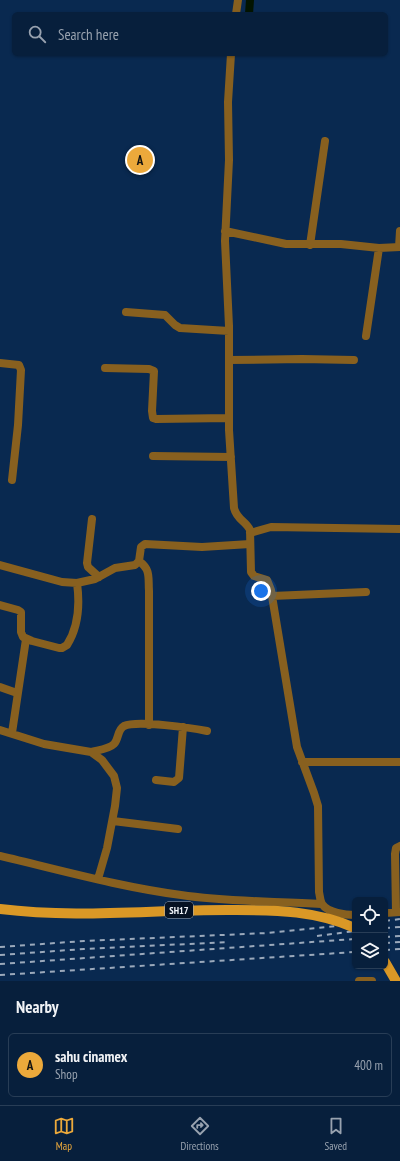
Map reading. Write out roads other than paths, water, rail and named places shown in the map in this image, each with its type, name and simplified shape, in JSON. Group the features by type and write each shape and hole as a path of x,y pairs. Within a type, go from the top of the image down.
{"main road":[{"name":"SH17","path":"0,909 86,914 184,910 264,910 299,912 324,916 352,927"},
{"path":"388,967 396,981"}],"street":[{"path":"236,12 238,0"},
{"path":"231,56 228,102 229,160 225,259 229,331 229,418 234,508 238,517 249,528 251,572 254,576 267,580 272,596 294,733 302,762 318,806 319,892 321,904"},
{"path":"310,245 325,141"},
{"path":"225,231 286,244 340,244 379,248 400,247 400,231"},
{"path":"366,336 379,248"},
{"path":"126,312 165,315 175,325 184,328 229,331"},
{"path":"229,360 354,360"},
{"path":"0,363 19,365 21,370 18,425 12,480"},
{"path":"105,368 149,369 154,371 152,411 153,418 156,420 229,418"},
{"path":"153,456 231,457"},
{"path":"92,519 86,562 88,567 99,577"},
{"path":"250,533 270,527 400,530"},
{"path":"0,565 62,582 77,583 99,577 115,568 135,565 139,561 141,547 148,543 190,547 250,544"},
{"path":"139,561 146,567 148,584 150,659 149,725"},
{"path":"0,606 21,612 21,632 26,639 62,648 67,645 72,636 78,619 77,583"},
{"path":"272,596 366,592"},
{"path":"12,733 26,639"},
{"path":"0,687 17,693"},
{"path":"91,752 110,747 115,744 120,730 123,727 136,724 183,727 207,731"},
{"path":"156,780 174,782 179,778 183,727"},
{"path":"0,730 44,744 91,752 98,756 106,765 116,782 117,795 107,848 98,879"},
{"path":"302,762 400,762"},
{"path":"113,821 178,829"},
{"path":"388,913 398,912 395,854 396,848 400,846"},
{"path":"0,856 144,889 182,895 224,899 321,904 331,910 352,914"},
{"path":"360,981 372,981"}],"waterway":[{"path":"249,12 250,0"}],"railway":[{"path":"388,921 400,919"},
{"path":"0,947 84,941 268,933 352,924"},
{"path":"388,928 400,927"},
{"path":"317,936 352,931"},
{"path":"388,937 400,936"},
{"path":"0,964 352,939"},
{"path":"0,955 84,949 229,942"},
{"path":"388,943 400,942"},
{"path":"388,950 400,949"},
{"path":"0,975 352,952"}],"place":[{"name":"sahu cinamex","path":"140,160"}]}
